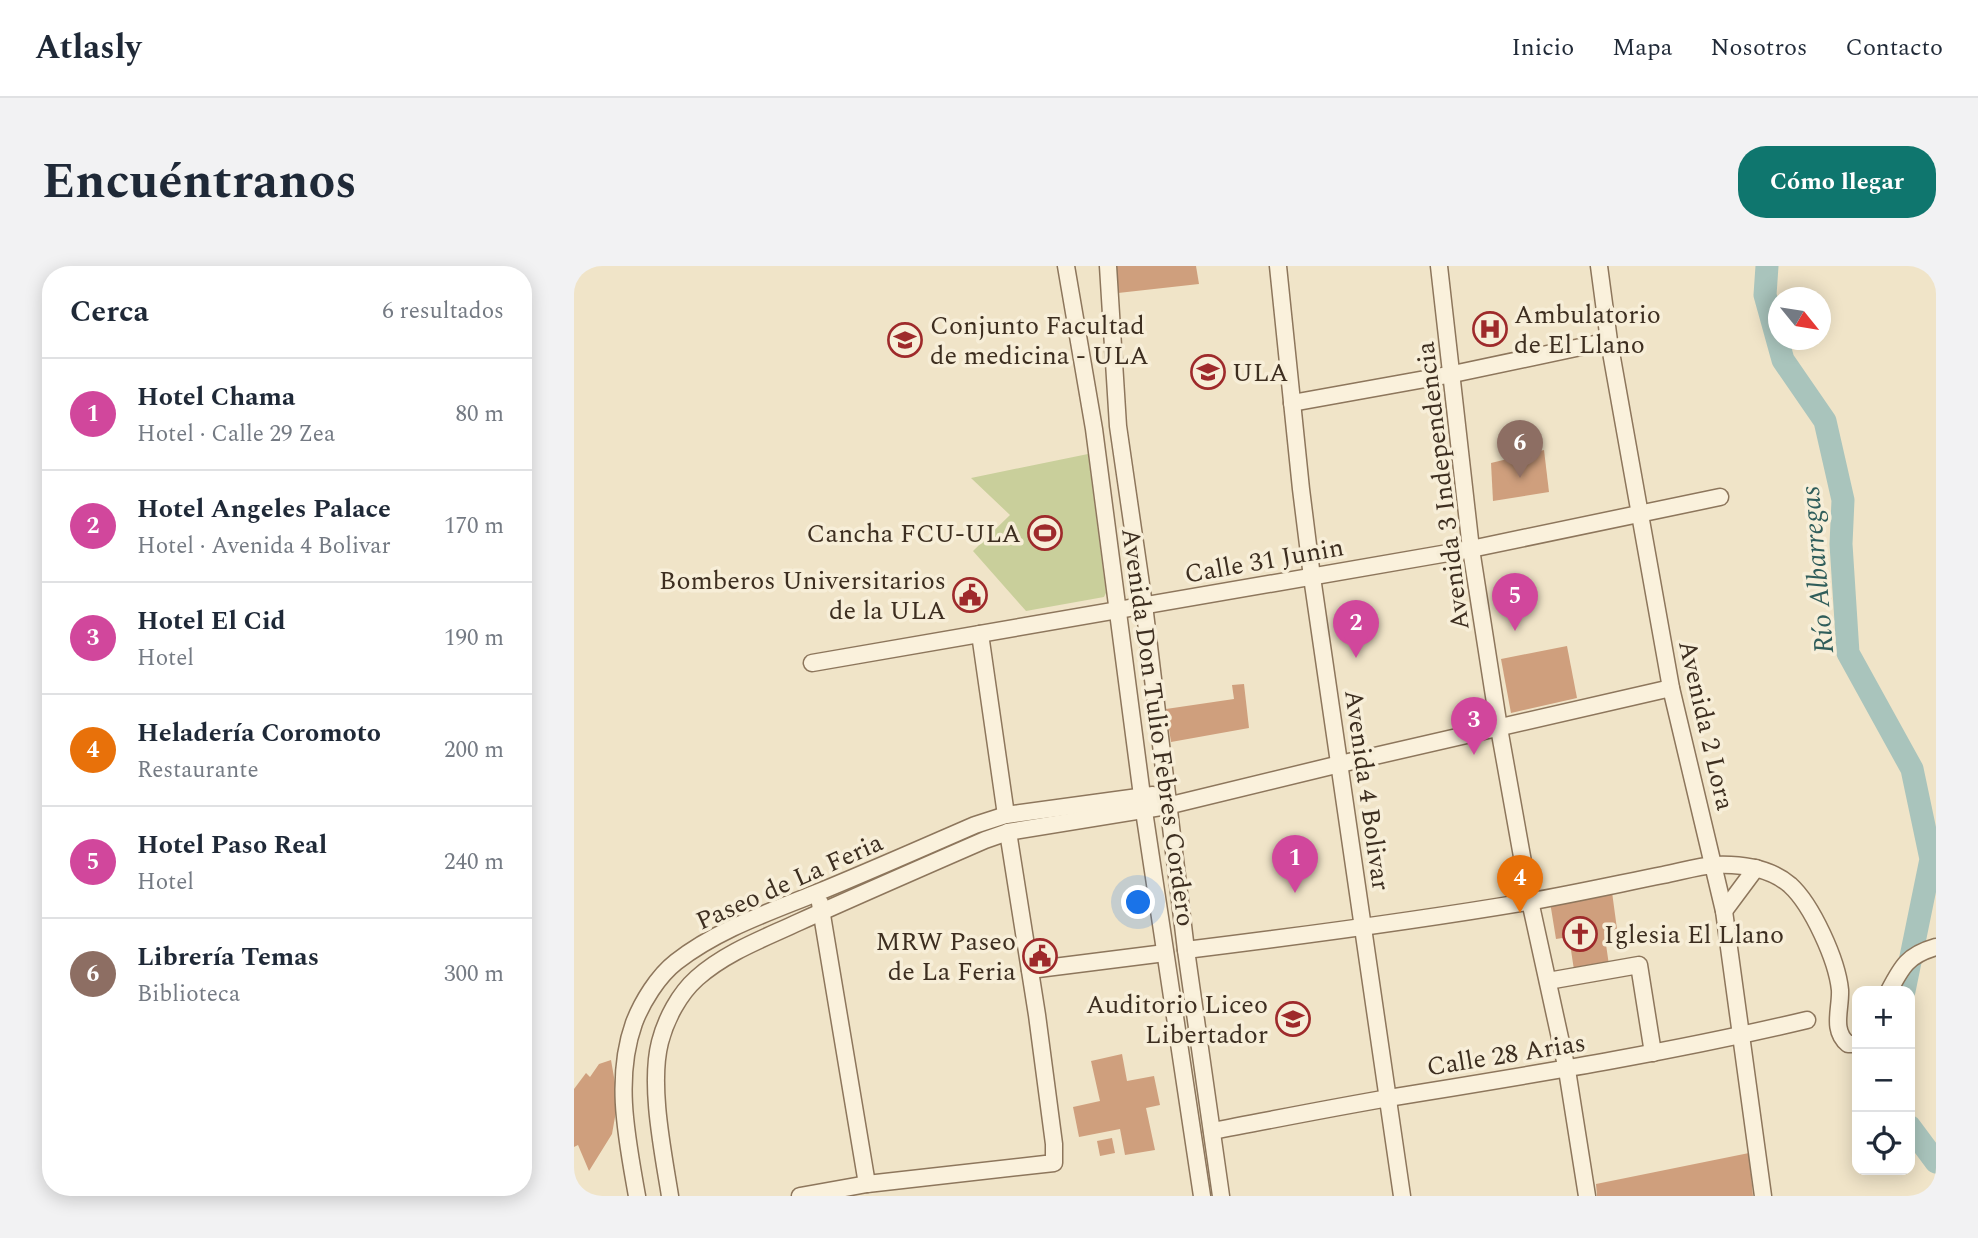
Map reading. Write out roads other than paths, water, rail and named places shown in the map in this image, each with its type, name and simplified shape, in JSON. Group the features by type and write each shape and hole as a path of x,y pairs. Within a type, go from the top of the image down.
{"street":[{"name":"Avenida Don Tulio Febres Cordero","path":"1066,266 1094,429 1144,804 1202,1196"},
{"name":"Avenida Don Tulio Febres Cordero","path":"1108,266 1118,426 1144,604 1185,950 1221,1196"},
{"name":"Avenida 4 Bolivar","path":"1278,266 1312,577 1402,1196"},
{"name":"Avenida 3 Independencia","path":"1439,266 1471,549 1499,728 1530,901 1567,1069 1587,1196"},
{"name":"Avenida 2 Lora","path":"1599,266 1609,341 1671,688 1724,911 1763,1196"},
{"path":"1292,403 1453,374 1609,341"},
{"name":"Calle 31 Junin","path":"812,663 1471,549 1720,497"},
{"path":"980,634 1006,815"},
{"path":"1144,804 1340,764 1671,688"},
{"name":"Paseo de La Feria","path":"637,1196 626,1135 623,1090 626,1053 635,1021 652,990 675,963 745,922 975,825 1006,815 1144,804"},
{"name":"Paseo de La Feria","path":"670,1196 660,1131 656,1076 660,1044 671,1012 695,980 723,959 985,840 1008,832 1144,804"},
{"path":"800,1196 867,1184 1054,1163 1054,1144 1030,970 1008,832"},
{"path":"1185,950 1363,928 1530,901 1714,865 1756,868 1790,885 1813,916 1832,958 1840,990 1838,1017 1841,1039 1852,1044"},
{"path":"1724,911 1756,868"},
{"path":"817,893 867,1184"},
{"path":"1892,985 1902,968 1919,952 1936,947"},
{"path":"1030,970 1165,953"},
{"path":"1548,981 1639,965 1653,1053"},
{"name":"Calle 28 Arias","path":"1212,1131 1653,1053 1807,1020"}],"waterway":[{"name":"Río Albarregas","path":"1767,266 1765,295 1783,360 1825,421 1843,500 1841,544 1848,653 1912,769 1931,859 1905,986"},
{"name":"Río Albarregas","path":"1915,1134 1936,1162"}],"place":[{"name":"Ambulatorio de El Llano","path":"1490,329"},
{"name":"Conjunto Facultad de medicina - ULA","path":"905,340"},
{"name":"ULA","path":"1208,372"},
{"name":"Librería Temas","path":"1520,478"},
{"name":"Cancha FCU-ULA","path":"1045,533"},
{"name":"Bomberos Universitarios de la ULA","path":"970,595"},
{"name":"Hotel Paso Real","path":"1515,631"},
{"name":"Hotel Angeles Palace","path":"1356,658"},
{"name":"Hotel El Cid","path":"1474,755"},
{"name":"Hotel Chama","path":"1295,893"},
{"name":"Heladería Coromoto","path":"1520,913"},
{"name":"Iglesia El Llano","path":"1580,934"},
{"name":"MRW Paseo de La Feria","path":"1040,956"},
{"name":"Auditorio Liceo Libertador","path":"1293,1019"}]}
